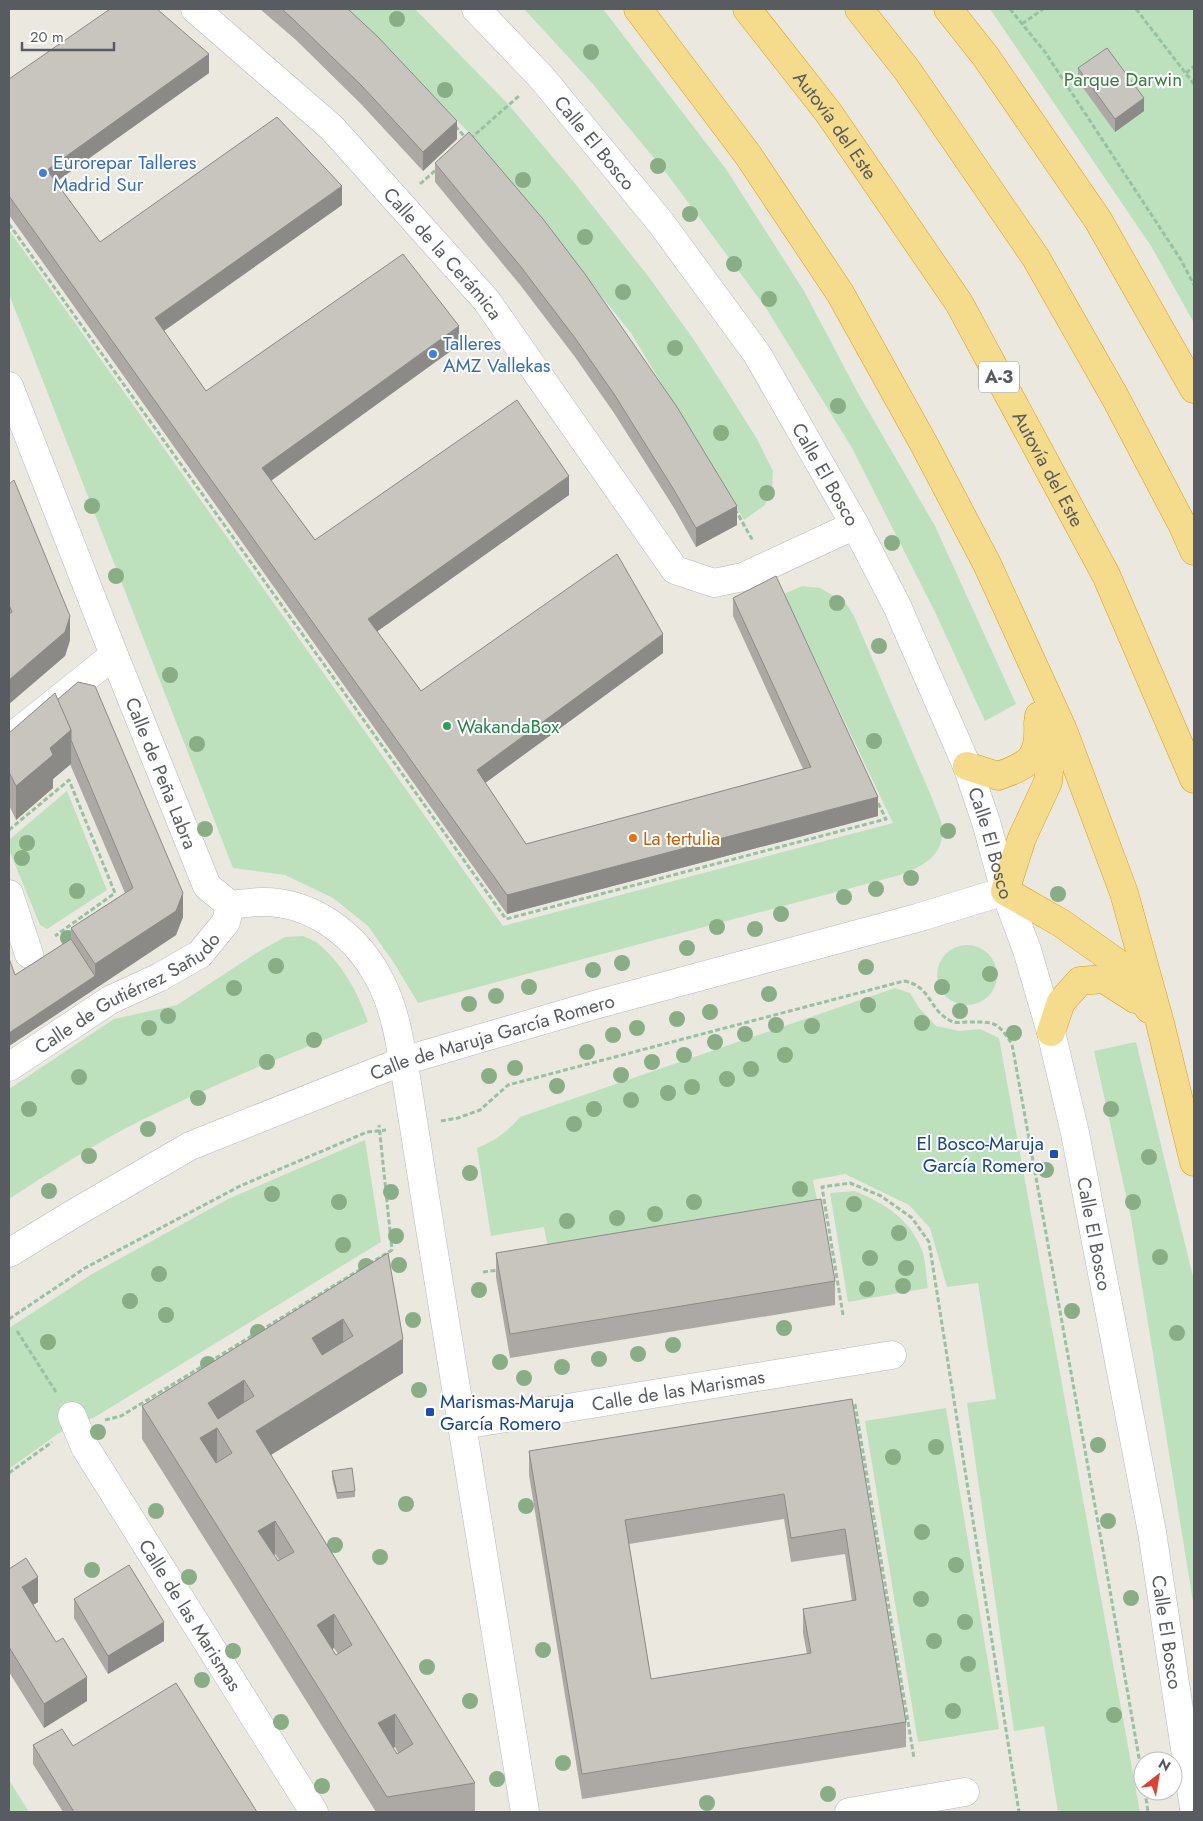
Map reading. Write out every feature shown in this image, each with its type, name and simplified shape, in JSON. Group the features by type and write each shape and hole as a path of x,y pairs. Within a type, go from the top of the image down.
{"highway":[{"path":"638,9 748,156 840,293 925,446 987,564 1063,730 1124,893 1194,1162"},
{"name":"Autovía del Este","path":"747,9 828,112 959,303 1106,575 1194,779"},
{"path":"859,9 906,70 1036,258 1115,398 1183,526 1194,551"},
{"path":"948,9 986,58 1098,220 1194,389"},
{"path":"987,564 998,620 1051,750 1048,782 1022,838 1005,891 1061,923 1116,962 1157,1018"},
{"path":"967,766 998,776 1025,765 1036,749 1039,737 1037,712"},
{"path":"1051,1032 1061,1002 1080,981 1104,979 1138,1002 1157,1018"}],"street":[{"name":"Calle de la Cerámica","path":"195,9 332,128 486,300 675,570 714,584 743,577 855,525"},
{"name":"Calle El Bosco","path":"476,9 542,78 660,223 757,354 855,525 897,606 967,766 986,822 1005,891 1027,950 1051,1032 1075,1134 1152,1532 1194,1808"},
{"name":"Calle de Peña Labra","path":"9,386 206,886 230,905"},
{"path":"9,739 114,655"},
{"name":"Calle de Maruja García Romero","path":"9,1253 190,1146 403,1061 607,1002 917,918 1005,891"},
{"path":"9,894 29,954"},
{"path":"230,905 262,902 285,904 311,912 336,927 358,948 378,975 391,1006 403,1061 526,1812"},
{"name":"Calle de Gutiérrez Sañudo","path":"9,1067 110,1000 160,977 200,954 226,922 230,905"},
{"name":"Calle de las Marismas","path":"463,1425 892,1355"},
{"name":"Calle de las Marismas","path":"75,1421 90,1455 314,1812"},
{"path":"848,1812 965,1792"}],"path":[{"path":"1010,9 1045,52 1181,260 1194,285"},
{"path":"1022,24 1043,9"},
{"path":"1136,9 1194,84"},
{"path":"1186,73 1194,66"},
{"path":"451,122 469,141 508,104 542,78"},
{"path":"399,203 441,166"},
{"path":"9,224 506,919 886,819 873,792"},
{"path":"732,503 766,566"},
{"path":"9,830 69,780 115,893 29,954"},
{"path":"436,1122 458,1118 480,1110 508,1085 904,982 915,983 926,993 935,1010 954,1022 989,1022 1002,1028 1012,1044 1138,1751"},
{"path":"9,1474 52,1442 75,1421 122,1416 392,1250 379,1125"},
{"path":"9,1319 84,1268 240,1186 367,1132 390,1130"},
{"path":"843,1315 822,1187 850,1183 881,1196 912,1218 930,1242 1019,1812"},
{"path":"483,1272 502,1269"},
{"path":"17,1331 75,1421"},
{"path":"856,1404 914,1758"}],"green space":[{"path":"346,9 415,9 508,104 577,186 648,276 694,340 727,391 757,439 773,471 772,491 765,505 744,520 631,333 473,137 365,26"},
{"path":"524,9 603,9 726,169 804,291 858,393 935,526 1016,704 985,721 936,614 852,448 766,308 667,174 592,83"},
{"name":"Parque Darwin","path":"990,9 1194,9 1194,323 1151,246"},
{"path":"9,230 503,926 893,823 784,594 802,586 820,588 845,602 854,616 940,817 942,839 935,853 923,864 900,875 418,1003 394,963 368,926 333,898 285,875 233,868 9,294"},
{"path":"67,791 107,890 47,929 40,925 9,850 10,839"},
{"path":"303,936 314,941 329,953 343,971 355,990 368,1022 170,1106 91,1148 9,1199 9,1089 114,1019 177,1005 258,952 285,937"},
{"path":"967,945 984,950 992,958 997,975 992,992 984,1000 967,1005 950,1000 942,992 937,975 942,958 950,950"},
{"path":"895,988 910,993 920,1009 936,1026 959,1031 980,1029 999,1038 1133,1774 1133,1801 1138,1801 1140,1812 1058,1812 1044,1726 1014,1731 967,1403 996,1399 978,1283 947,1287 930,1228 909,1205 845,1174 813,1180 819,1210 550,1257 544,1227 491,1236 477,1148 500,1136 520,1117"},
{"path":"1136,1042 1194,1281 1194,1608 1131,1218 1094,1051"},
{"path":"365,1140 381,1242 95,1417 59,1433 9,1469 9,1328 92,1274 228,1199"},
{"path":"855,1191 895,1213 910,1229 922,1250 928,1288 848,1302 830,1193"},
{"path":"946,1408 999,1729 918,1742 865,1421"},
{"path":"9,1780 29,1812 9,1812"}],"building":[{"path":"110,9 157,9 209,54 47,170 100,242 277,117 342,186 155,318 206,391 403,254 459,326 262,468 315,540 517,400 569,476 368,619 421,691 617,554 663,634 477,770 526,844 811,767 733,598 776,576 878,797 507,895 9,196 9,79"},
{"path":"282,9 348,9 378,37 457,121 423,152 361,85"},
{"path":"1107,48 1144,98 1115,119 1078,68"},
{"path":"469,132 543,219 585,274 677,407 737,506 696,528 614,394 575,338 521,267 435,163"},
{"path":"14,480 70,616 65,632 9,680 9,614 12,612 9,605 9,484"},
{"path":"78,682 95,686 183,893 176,911 95,964 71,928 133,888 71,740 71,730 57,700"},
{"path":"55,693 71,730 50,748 53,755 16,786 9,772 9,733"},
{"path":"71,939 95,976 9,1033 9,958 15,975"},
{"path":"821,1199 835,1281 510,1334 496,1253"},
{"path":"388,1253 403,1339 256,1431 475,1783 387,1797 142,1406","holes":["343,1319 353,1336 322,1355 312,1338","244,1380 254,1396 218,1419 208,1403","217,1428 232,1453 216,1463 200,1438","275,1521 294,1552 278,1561 258,1531","334,1614 352,1645 336,1655 317,1625","395,1714 413,1744 397,1754 378,1723"]},
{"path":"852,1399 906,1722 582,1774 529,1451","holes":["784,1494 791,1538 845,1529 856,1600 803,1609 811,1653 651,1679 625,1520"]},
{"path":"352,1468 355,1491 337,1493 332,1471"},
{"path":"26,1558 38,1577 22,1587 56,1642 63,1638 87,1677 44,1704 9,1647 9,1569"},
{"path":"129,1565 164,1622 108,1656 74,1599"},
{"path":"176,1683 257,1812 74,1812 33,1745 62,1729 73,1746"}],"place":[{"name":"Eurorepar Talleres Madrid Sur","path":"43,173"},
{"name":"Talleres AMZ Vallekas","path":"433,354"},
{"name":"WakandaBox","path":"447,726"},
{"name":"La tertulia","path":"633,838"},
{"name":"El Bosco-Maruja García Romero","path":"1054,1154"},
{"name":"Marismas-Maruja García Romero","path":"430,1412"}]}
